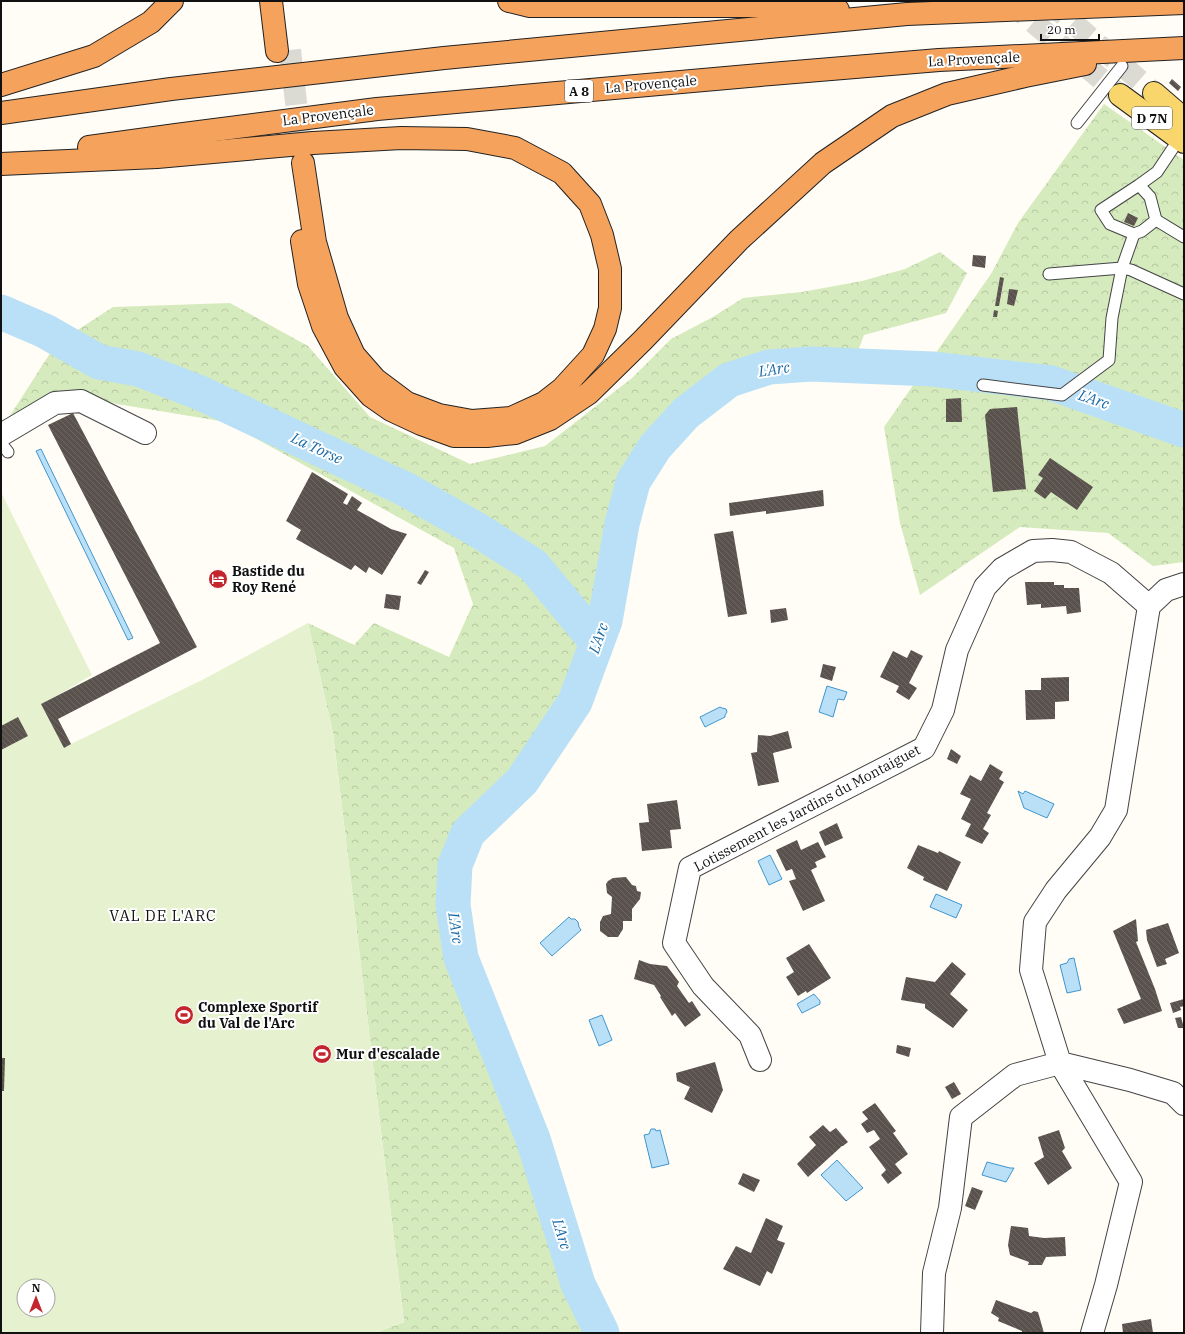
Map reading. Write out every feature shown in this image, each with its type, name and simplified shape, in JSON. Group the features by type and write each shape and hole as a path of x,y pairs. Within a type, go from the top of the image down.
{"highway":[{"path":"1,84 94,56 151,22 172,1"},
{"path":"271,1 283,50 285,1"},
{"path":"508,1 530,6 783,6 907,14"},
{"path":"1,113 170,89 444,58 907,14 1184,3"},
{"name":"La Provençale","path":"1,160 176,135 377,109 940,60 1184,48"},
{"path":"1,164 157,157 313,143 401,138 467,139 515,148 562,173 590,204 602,235 610,269 610,308 605,329 593,355 562,389 544,403 511,418 472,421 439,414 407,403 375,379 354,355 337,318 315,242 297,162 309,284 323,326 345,367 371,396 391,410 420,424 454,436 487,436 515,432 550,419 589,393 643,340 739,240 822,163 892,116 947,94 1025,76 1160,49"}],"main road":[{"name":"D 7N","path":"1154,93 1183,133"},
{"name":"D 7N","path":"1120,95 1183,133"}],"street":[{"path":"4,443 56,403 71,401 80,401 145,433"},
{"name":"Lotissement les Jardins du Montaiguet","path":"760,1060 750,1035 703,986 674,943 690,868 924,748 943,710 957,650 985,587 1002,569 1034,551 1052,550 1071,552 1111,573 1148,606"},
{"path":"1092,1333 1106,1285 1131,1182 1060,1063 1031,970 1035,922 1056,890 1100,837 1116,810 1148,606 1166,590 1184,584"},
{"path":"932,1333 934,1273 950,1208 962,1117 1015,1075 1060,1063 1130,1080 1173,1094 1184,1104"}],"lane":[{"path":"1077,123 1122,66"},
{"path":"1156,220 1142,231 1134,234 1110,224 1101,210 1157,172 1183,133"},
{"path":"1139,185 1150,197 1156,220 1184,237"},
{"path":"983,385 1062,395 1109,360 1112,318 1122,268 1134,234"},
{"path":"1049,274 1122,268 1130,270 1184,294"}],"green space":[{"path":"1104,104 1184,160 1184,562 1153,566 1108,533 1020,527 920,595 900,523 884,427 991,274 1018,223"},
{"path":"940,252 967,273 946,313 864,335 853,365 811,364 769,367 729,380 686,413 655,447 633,482 622,524 605,621 575,702 522,781 468,833 455,865 453,905 461,958 533,1139 578,1284 602,1333 375,1333 404,1322 333,733 308,623 354,645 374,623 449,657 473,604 454,548 226,422 117,404 84,396 4,425 56,344 113,307 230,303 308,346 370,417 470,464 545,446 632,378 671,339 713,317 743,298 802,292 862,281 905,269"},
{"name":"Complexe Sportif du Val de l'Arc","path":"1,492 92,675 48,701 71,744 204,679 308,623 333,733 404,1322 375,1333 1,1333"}],"water":[{"path":"41,449 133,638 128,640 36,451"},
{"path":"827,686 847,692 844,700 838,699 833,717 819,712"},
{"path":"720,707 726,709 727,712 725,717 705,727 700,717"},
{"path":"1018,791 1023,794 1025,791 1054,804 1047,818 1024,808"},
{"path":"770,855 782,879 769,885 758,861"},
{"path":"936,894 962,905 956,918 930,907"},
{"path":"569,917 578,922 581,930 552,956 540,943"},
{"path":"1074,958 1081,990 1067,993 1060,965 1067,963 1069,959"},
{"path":"814,994 820,1001 820,1004 802,1013 797,1004"},
{"path":"602,1015 612,1040 599,1046 589,1020"},
{"path":"651,1129 655,1129 656,1131 660,1130 669,1164 652,1168 644,1135 649,1134"},
{"path":"837,1160 863,1188 846,1201 821,1175"},
{"path":"987,1162 1014,1168 1006,1182 982,1175"}],"building":[{"path":"1172,79 1181,87 1178,91 1169,83"},
{"path":"1128,213 1138,218 1134,226 1124,222"},
{"path":"973,255 986,256 985,268 972,266"},
{"path":"1000,277 1004,278 999,306 995,306"},
{"path":"1009,289 1018,290 1014,306 1007,304"},
{"path":"994,310 998,311 997,317 993,317"},
{"path":"961,398 962,422 946,422 946,399"},
{"path":"1017,407 1026,489 993,492 985,415 990,409"},
{"path":"73,413 197,647 58,719 71,744 64,748 41,704 160,643 48,425"},
{"path":"1050,458 1093,487 1077,510 1051,492 1045,499 1034,491 1043,478 1038,475"},
{"path":"312,472 348,494 343,503 347,505 352,496 362,503 357,510 391,529 407,534 382,575 369,567 366,573 355,565 351,570 296,539 301,530 286,521"},
{"path":"823,490 824,506 766,514 766,511 730,516 729,503"},
{"path":"733,531 747,614 728,617 714,534"},
{"path":"425,570 429,572 421,585 417,583"},
{"path":"1025,582 1054,582 1054,585 1064,585 1064,588 1079,588 1081,612 1067,614 1066,606 1041,608 1041,604 1027,605"},
{"path":"386,594 401,596 399,610 384,608"},
{"path":"786,608 788,620 771,623 770,610"},
{"path":"911,650 923,656 909,683 917,688 909,700 896,692 899,686 880,677 893,651 907,658"},
{"path":"823,664 836,667 832,681 820,677"},
{"path":"1069,677 1069,701 1055,702 1055,719 1026,720 1025,690 1041,690 1041,678"},
{"path":"18,717 28,736 1,750 1,726"},
{"path":"788,731 792,748 773,753 779,782 758,786 751,753 757,752 758,735 770,736"},
{"path":"951,749 961,756 957,764 947,759"},
{"path":"990,764 1003,772 999,779 1004,782 987,813 991,815 983,829 989,833 982,844 965,836 971,824 961,819 971,799 960,794 970,775 981,781"},
{"path":"677,800 681,829 670,830 672,848 642,851 639,823 649,822 647,804"},
{"path":"837,823 843,838 825,846 819,832"},
{"path":"797,840 801,850 818,842 826,857 815,862 817,867 811,870 825,901 803,911 789,881 796,879 792,869 786,871 776,850"},
{"path":"918,845 938,853 939,851 961,862 947,891 923,880 924,877 907,868"},
{"path":"626,877 632,885 636,886 637,891 641,892 640,899 632,909 632,921 623,921 623,929 618,937 608,937 600,931 600,922 603,916 611,914 612,897 607,893 606,884 613,878"},
{"path":"1136,919 1138,941 1136,942 1155,989 1162,1011 1124,1024 1117,1009 1141,999 1113,931"},
{"path":"1168,923 1179,953 1165,959 1167,964 1157,967 1147,940 1146,930"},
{"path":"809,944 831,978 807,993 806,991 798,996 786,977 794,972 786,958"},
{"path":"639,960 650,964 667,966 679,982 677,986 689,1003 692,1001 701,1015 685,1027 675,1013 672,1016 654,985 634,979"},
{"path":"952,962 966,974 950,994 968,1010 953,1028 925,1008 925,1004 901,1000 906,977 935,982"},
{"path":"1184,999 1184,1006 1180,1007 1181,1010 1173,1013 1170,1003"},
{"path":"1181,1017 1184,1028 1178,1028 1175,1018"},
{"path":"897,1045 911,1048 909,1057 896,1053"},
{"path":"1,1058 5,1058 4,1091 1,1091"},
{"path":"715,1062 723,1090 712,1113 684,1099 690,1087 677,1081 676,1073"},
{"path":"954,1082 961,1094 952,1099 945,1087"},
{"path":"875,1103 896,1131 893,1133 908,1154 895,1164 902,1173 888,1184 881,1175 886,1170 869,1147 880,1139 874,1130 867,1133 861,1124 868,1119 862,1112"},
{"path":"823,1125 830,1132 836,1128 848,1142 808,1177 797,1164 816,1145 809,1137"},
{"path":"1059,1130 1065,1148 1062,1151 1072,1168 1048,1185 1034,1163 1044,1157 1038,1137"},
{"path":"743,1173 760,1180 754,1192 738,1184"},
{"path":"972,1187 983,1191 975,1210 965,1206"},
{"path":"766,1218 783,1226 777,1240 785,1243 772,1274 767,1271 760,1286 723,1269 736,1246 751,1253"},
{"path":"1011,1226 1028,1228 1029,1236 1044,1238 1065,1237 1066,1256 1046,1257 1042,1265 1028,1265 1029,1262 1010,1255 1008,1245"},
{"path":"996,1300 1031,1313 1034,1311 1038,1312 1044,1333 1022,1333 1022,1331 998,1321 999,1318 991,1313"},
{"path":"1151,1319 1153,1333 1123,1333 1122,1324"}],"waterway":[{"name":"La Torse","path":"1,312 45,331 99,362 138,369 198,392 405,489 476,529 533,565 596,641"},
{"name":"L'Arc","path":"602,1333 578,1284 533,1139 461,958 453,905 455,865 468,833 522,781 575,702 605,621 622,524 633,482 655,447 686,413 729,380 769,367 811,364 932,369 1051,383 1184,430"}],"tunnel":[{"path":"1008,1 1120,95"},
{"path":"1048,1 1154,93"},
{"path":"290,50 303,163"}],"place":[{"name":"Bastide du Roy René","path":"218,579"},
{"name":"Complexe Sportif du Val de l'Arc","path":"184,1015"},
{"name":"Mur d'escalade","path":"322,1054"}],"district":[{"name":"VAL DE L'ARC","path":"163,915"}]}
